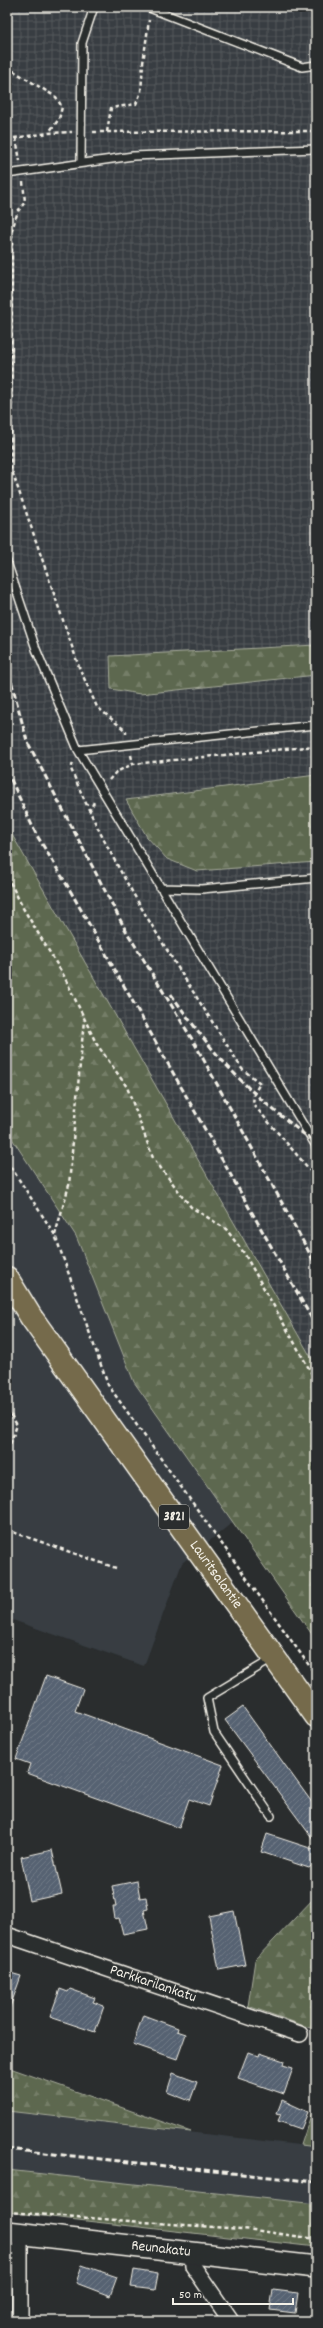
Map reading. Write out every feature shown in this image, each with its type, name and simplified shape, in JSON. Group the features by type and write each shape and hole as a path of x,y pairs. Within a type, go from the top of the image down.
{"main road":[{"name":"Lauritsalantie","path":"7,1278 31,1317 316,1716"},
{"name":"Lauritsalantie","path":"7,1288 31,1317"},
{"name":"Reunakatu","path":"13,2233 316,2267"}],"street":[{"name":"Parkkarilankatu","path":"7,1935 300,2034"},
{"path":"13,2233 20,2321"},
{"path":"192,2253 193,2266 231,2321"}],"lane":[{"path":"81,163 82,43 94,7"},
{"path":"149,8 302,67 316,65"},
{"path":"7,174 133,156 316,149"},
{"path":"7,562 36,649 78,750 316,1146"},
{"path":"78,750 316,725"},
{"path":"160,888 202,889 316,878"},
{"path":"271,1816 214,1732 207,1698 274,1657"}],"path":[{"path":"107,132 111,108 136,104 141,92 142,63 149,8"},
{"path":"7,67 56,97 62,107 59,119 49,132"},
{"path":"134,133 316,131"},
{"path":"16,138 25,202 18,211 12,230 11,468 79,667 97,707 126,731 133,764"},
{"path":"89,812 101,790 116,772 133,764 316,746"},
{"path":"78,750 71,769 89,812 134,897 242,1069 260,1083 254,1094 253,1104 316,1177"},
{"path":"7,876 23,908 64,976 96,1043 127,1087 153,1158 191,1207 226,1229 244,1254 316,1381"},
{"path":"55,1235 69,1184 84,1019"},
{"path":"7,1161 55,1235 108,1385 316,1675"},
{"path":"7,1409 17,1425 7,1453"},
{"path":"7,1530 116,1568"},
{"path":"7,2212 254,2230 316,2239"}],"shaded area":[{"path":"7,7 316,7 316,1367 7,839"},
{"path":"7,1131 76,1236 134,1382 233,1522 182,1563 144,1666 7,1618"},
{"path":"7,2111 316,2147 316,2204 7,2170"}],"green space":[{"path":"316,645 316,675 140,694 111,689 110,656"},
{"path":"316,775 316,862 197,871 167,859 147,837 126,800"},
{"path":"7,826 316,1366 316,1640 134,1382 76,1236 7,1131"},
{"path":"316,1896 316,2030 248,2006 255,1960"},
{"path":"7,2067 191,2132 7,2111"},
{"path":"316,2100 316,2147 301,2145"},
{"path":"7,2170 316,2204 316,2247 7,2212"}],"building":[{"path":"46,1676 83,1689 75,1711 223,1765 209,1806 189,1799 179,1828 27,1773 30,1764 16,1759"},
{"path":"243,1707 316,1808 316,1843 225,1720"},
{"path":"267,1834 316,1850 316,1862 309,1868 261,1852"},
{"path":"52,1850 62,1894 30,1901 21,1857"},
{"path":"137,1881 140,1898 146,1897 148,1909 144,1910 148,1929 123,1934 119,1918 115,1919 113,1906 116,1906 112,1886"},
{"path":"234,1911 245,1965 219,1970 209,1916"},
{"path":"7,1972 21,1976 9,2010 7,2010"},
{"path":"60,1989 68,1992 70,1989 95,1998 93,2002 104,2006 95,2032 50,2017"},
{"path":"143,2015 178,2028 177,2031 186,2034 177,2059 133,2044"},
{"path":"248,2052 259,2056 260,2053 284,2061 283,2065 293,2068 284,2094 238,2078"},
{"path":"173,2073 197,2082 190,2101 167,2092"},
{"path":"282,2100 308,2112 301,2129 278,2121 281,2114 277,2113"},
{"path":"82,2265 117,2277 110,2296 76,2283"},
{"path":"134,2270 158,2274 155,2290 131,2287"},
{"path":"273,2290 298,2293 295,2313 270,2310"}],"railway":[{"path":"7,665 27,741 125,929 195,1044 316,1265"},
{"path":"7,771 36,834 67,885 316,1326"},
{"path":"171,994 196,1029 237,1076 267,1104 316,1142"},
{"path":"7,2149 316,2182"}]}
